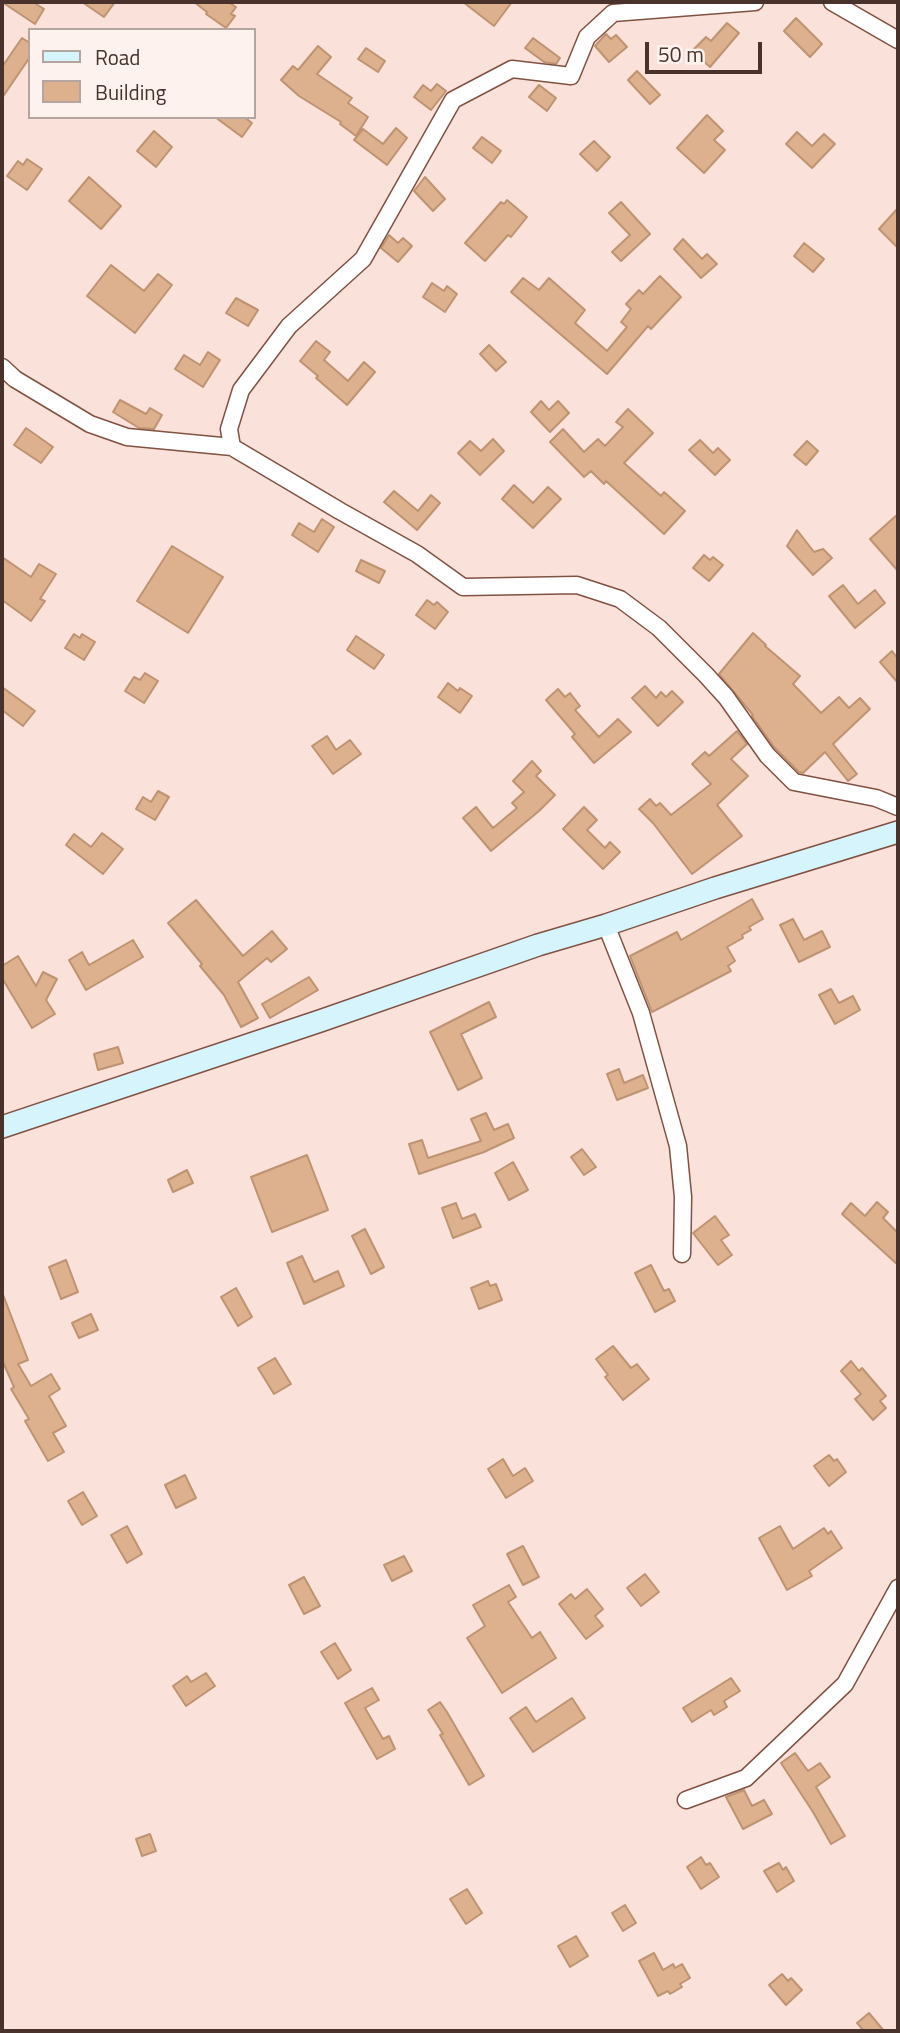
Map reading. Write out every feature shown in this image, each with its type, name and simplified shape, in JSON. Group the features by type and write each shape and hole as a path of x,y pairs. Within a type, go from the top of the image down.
{"street":[{"path":"232,447 229,429 241,390 289,327 363,259 453,100 512,69 570,76 587,37 613,13 692,4 755,2"},
{"path":"832,2 898,40"},
{"path":"2,367 16,379 90,424 127,437 232,447 417,554 463,587 577,584 620,599 659,628 726,697 767,755 794,782 876,798 898,807"},
{"path":"2,1127 538,945 898,832"},
{"path":"606,925 641,1013 678,1146 683,1197 682,1254"},
{"path":"686,1800 746,1777 845,1684 898,1588"}],"building":[{"path":"2,2 33,2 44,9 35,24"},
{"path":"82,2 115,2 104,17"},
{"path":"194,2 228,2 236,7 231,14 235,16 226,28"},
{"path":"463,2 512,2 494,26"},
{"path":"796,18 822,44 810,57 784,31"},
{"path":"727,23 739,33 710,67 692,51 706,37 711,41"},
{"path":"606,34 611,39 616,35 627,47 609,62 595,46"},
{"path":"22,38 28,42 28,60 2,98 2,67"},
{"path":"533,38 560,58 556,64 544,62 525,48"},
{"path":"318,46 331,57 317,74 352,98 348,103 368,117 356,136 340,124 341,122 299,96 281,80 293,66 298,70"},
{"path":"366,48 385,61 378,72 358,59"},
{"path":"637,71 660,95 650,104 628,80"},
{"path":"437,84 446,91 431,110 414,97 423,85 431,91"},
{"path":"539,85 556,98 547,111 529,97"},
{"path":"707,115 723,131 714,140 725,150 704,173 677,148"},
{"path":"218,119 247,119 252,123 242,137"},
{"path":"396,128 407,138 387,165 354,140 363,129 383,144"},
{"path":"154,131 172,147 156,167 137,151"},
{"path":"797,132 812,146 824,134 835,144 812,168 786,144"},
{"path":"482,137 501,151 492,163 473,148"},
{"path":"594,141 610,157 597,171 580,154"},
{"path":"27,159 42,169 27,190 7,176 18,161 23,165"},
{"path":"89,177 121,206 101,229 69,201"},
{"path":"425,177 445,199 433,211 414,191"},
{"path":"507,200 527,217 511,237 508,235 485,261 465,243 501,202 504,204"},
{"path":"621,202 650,234 621,261 612,252 630,235 609,213"},
{"path":"898,208 898,248 879,229"},
{"path":"389,235 398,243 403,238 412,246 398,262 381,248"},
{"path":"683,239 702,259 707,254 717,264 701,278 674,249"},
{"path":"804,243 824,259 813,272 794,256"},
{"path":"111,265 144,291 158,274 172,285 135,333 87,296"},
{"path":"660,276 681,297 651,329 648,326 607,374 511,292 523,278 539,290 549,278 585,310 575,323 607,351 627,327 621,322 631,309 626,304 639,290 643,294"},
{"path":"432,283 444,291 447,286 457,294 445,312 423,297"},
{"path":"236,298 258,310 248,326 226,313"},
{"path":"316,341 330,352 324,360 348,381 364,362 375,372 347,405 300,361"},
{"path":"489,345 506,362 496,371 480,354"},
{"path":"208,352 220,360 203,387 175,369 184,355 200,365"},
{"path":"120,400 146,414 150,408 162,415 154,429 139,428 113,412"},
{"path":"541,401 549,410 558,401 569,413 550,432 531,412"},
{"path":"628,409 653,433 624,463 661,496 664,492 685,511 664,534 606,481 604,484 591,471 584,477 550,442 563,429 584,452 598,439 605,446 623,427 616,422"},
{"path":"26,428 53,447 41,463 14,445"},
{"path":"493,439 504,451 480,475 458,453 470,441 481,451"},
{"path":"700,440 713,453 718,448 730,460 715,475 689,450"},
{"path":"807,441 818,451 806,465 794,455"},
{"path":"514,485 533,503 548,487 561,499 533,528 502,499"},
{"path":"394,491 418,511 431,495 440,503 417,530 384,502"},
{"path":"898,514 898,571 870,539"},
{"path":"322,519 334,527 318,552 292,535 299,523 314,532"},
{"path":"797,530 814,552 823,549 832,558 813,575 787,546"},
{"path":"172,546 223,577 188,633 137,601"},
{"path":"704,555 710,560 713,557 723,565 709,581 693,568"},
{"path":"2,557 31,577 39,564 56,574 40,599 45,601 31,621 2,600"},
{"path":"361,560 385,571 379,583 356,571"},
{"path":"843,585 858,604 875,590 885,603 855,628 829,596"},
{"path":"427,600 434,605 437,602 448,612 435,629 416,615"},
{"path":"753,633 800,676 793,684 821,713 839,697 849,708 860,698 870,709 833,744 857,774 848,781 825,752 803,773 799,772 774,747 753,715 719,674"},
{"path":"74,634 80,638 82,634 95,642 84,660 65,648"},
{"path":"356,636 384,655 374,669 347,650"},
{"path":"892,651 898,659 898,683 880,662"},
{"path":"145,673 158,681 144,703 125,691 134,677 140,680"},
{"path":"448,683 458,691 460,688 472,696 460,713 438,697"},
{"path":"645,686 656,698 661,692 666,697 672,691 683,702 658,726 632,698"},
{"path":"2,687 35,711 23,726 2,710"},
{"path":"558,689 565,697 570,693 580,706 575,710 599,737 618,719 631,732 594,763 572,737 575,734 546,700"},
{"path":"737,731 747,744 731,759 748,776 717,805 742,836 692,874 639,809 650,799 656,806 660,803 671,815 711,784 692,764 705,752 709,756"},
{"path":"327,736 336,750 350,740 361,754 333,774 312,746"},
{"path":"532,761 541,771 536,776 555,795 491,851 463,818 476,807 493,828 517,808 512,803 524,792 513,781"},
{"path":"158,791 169,797 155,820 136,809 143,797 151,802"},
{"path":"584,807 597,820 587,830 605,848 610,842 620,852 603,869 563,829"},
{"path":"102,833 123,849 103,874 66,845 74,834 91,847"},
{"path":"752,899 763,919 749,927 751,930 742,935 743,938 727,947 735,961 728,966 731,971 652,1012 630,956 677,932 681,940"},
{"path":"196,900 243,956 272,931 287,949 271,962 267,958 238,982 258,1018 241,1027 224,995 168,923"},
{"path":"793,919 804,940 822,931 830,947 799,962 780,925"},
{"path":"133,940 143,957 86,990 69,960 82,952 89,965"},
{"path":"18,956 36,986 43,972 57,979 46,1000 55,1014 32,1028 2,978 2,966"},
{"path":"309,977 318,990 270,1018 262,1004"},
{"path":"831,989 839,1003 853,996 860,1010 835,1024 819,995"},
{"path":"489,1002 496,1017 461,1034 482,1078 458,1090 430,1032"},
{"path":"118,1047 123,1063 98,1070 94,1054"},
{"path":"619,1069 624,1083 643,1075 648,1088 617,1100 607,1074"},
{"path":"486,1113 494,1130 508,1124 514,1138 484,1152 419,1174 409,1144 422,1140 428,1158 481,1141 471,1119"},
{"path":"582,1149 596,1167 584,1175 571,1157"},
{"path":"307,1155 328,1210 272,1232 251,1177"},
{"path":"513,1162 528,1190 509,1200 495,1173"},
{"path":"187,1170 193,1183 173,1192 168,1180"},
{"path":"877,1202 888,1212 883,1218 898,1233 898,1265 842,1214 851,1203 865,1216"},
{"path":"456,1203 462,1219 475,1214 481,1227 453,1238 442,1208"},
{"path":"715,1216 729,1235 721,1240 732,1255 718,1265 693,1233"},
{"path":"365,1229 384,1267 371,1274 352,1236"},
{"path":"302,1256 314,1282 338,1271 344,1286 304,1304 287,1263"},
{"path":"66,1260 78,1292 61,1299 49,1267"},
{"path":"651,1265 664,1291 669,1289 675,1301 655,1312 635,1273"},
{"path":"488,1281 490,1286 496,1284 502,1300 479,1309 471,1288"},
{"path":"236,1288 252,1317 238,1326 221,1297"},
{"path":"2,1292 28,1360 18,1364 31,1386 51,1374 60,1389 49,1396 66,1426 53,1433 64,1452 48,1461 25,1421 29,1419 11,1389 14,1387 2,1360"},
{"path":"91,1314 98,1330 79,1338 72,1323"},
{"path":"613,1346 631,1368 637,1364 649,1379 623,1400 605,1377 608,1375 596,1359"},
{"path":"275,1358 291,1384 274,1394 258,1368"},
{"path":"851,1361 859,1371 862,1368 886,1396 880,1401 886,1408 873,1420 855,1399 861,1394 841,1371"},
{"path":"829,1455 834,1461 837,1459 846,1472 829,1486 814,1466"},
{"path":"503,1459 513,1476 525,1468 533,1481 506,1498 488,1469"},
{"path":"185,1475 196,1498 176,1508 165,1485"},
{"path":"83,1492 97,1516 82,1525 68,1501"},
{"path":"127,1526 142,1554 127,1563 111,1535"},
{"path":"780,1526 793,1549 824,1528 828,1534 831,1531 842,1548 809,1571 812,1576 787,1590 759,1538"},
{"path":"523,1546 539,1577 523,1585 507,1554"},
{"path":"404,1556 412,1571 392,1581 384,1565"},
{"path":"645,1574 659,1592 641,1606 627,1588"},
{"path":"304,1577 320,1606 304,1614 289,1585"},
{"path":"509,1585 516,1597 508,1602 532,1638 540,1632 556,1658 502,1693 467,1638 485,1626 473,1605"},
{"path":"587,1589 603,1609 595,1616 603,1626 586,1639 559,1604 571,1594 575,1599"},
{"path":"335,1643 351,1670 338,1679 321,1652"},
{"path":"206,1673 215,1686 186,1706 173,1686 187,1676 191,1682"},
{"path":"731,1678 740,1691 724,1701 727,1707 714,1715 711,1710 692,1722 683,1708"},
{"path":"372,1688 379,1700 365,1708 383,1739 389,1736 395,1749 377,1759 345,1703"},
{"path":"572,1698 585,1718 533,1752 510,1718 526,1707 536,1722"},
{"path":"440,1702 484,1776 469,1785 428,1710"},
{"path":"795,1753 808,1771 820,1763 830,1777 816,1787 845,1836 831,1844 781,1763"},
{"path":"744,1790 752,1806 764,1800 772,1814 743,1829 726,1797"},
{"path":"150,1834 156,1851 142,1856 136,1839"},
{"path":"701,1857 706,1865 710,1863 719,1877 701,1889 687,1867"},
{"path":"779,1863 783,1870 786,1867 794,1881 777,1892 764,1871"},
{"path":"467,1889 482,1913 466,1924 450,1899"},
{"path":"625,1905 636,1923 623,1931 612,1913"},
{"path":"576,1936 588,1956 570,1967 558,1946"},
{"path":"654,1953 663,1970 673,1964 675,1968 682,1964 690,1978 680,1984 682,1987 670,1994 668,1991 658,1996 639,1961"},
{"path":"782,1974 788,1981 791,1978 802,1990 786,2005 769,1985"},
{"path":"869,2013 884,2031 864,2031 857,2023"}]}
